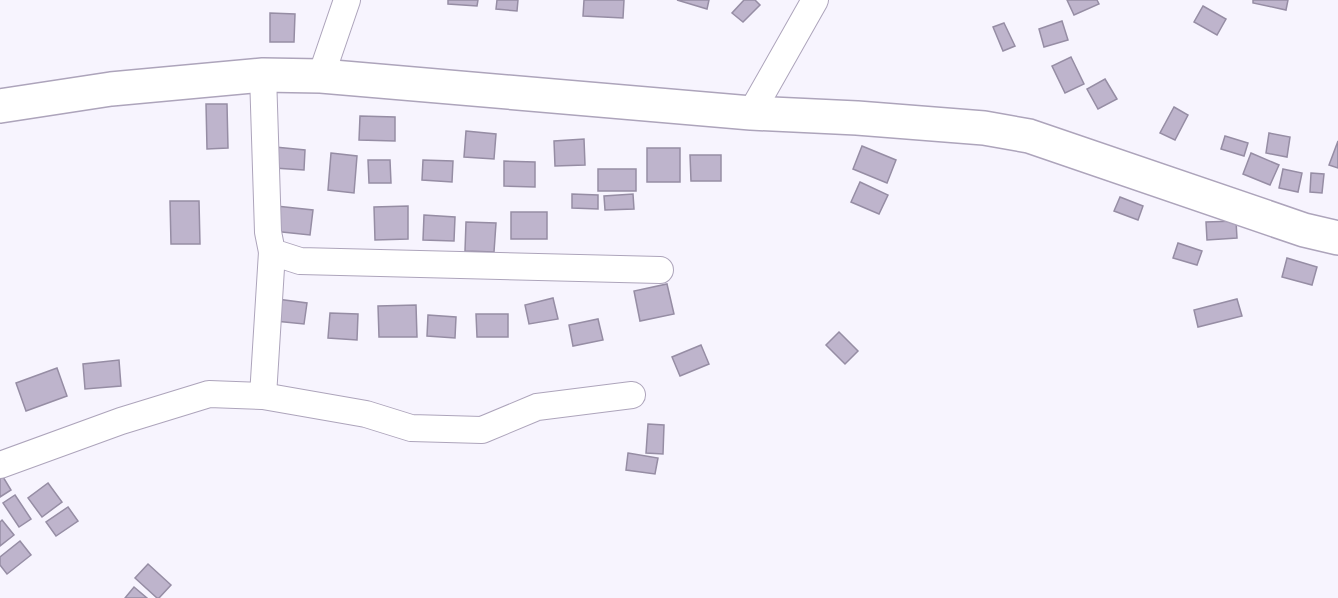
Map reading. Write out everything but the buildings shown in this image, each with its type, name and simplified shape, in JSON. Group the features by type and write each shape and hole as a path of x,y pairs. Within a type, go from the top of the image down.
{"main road":[{"path":"0,106 111,89 263,75 321,76 751,113 857,118 984,128 1029,136 1304,230 1338,238"}],"street":[{"path":"321,76 347,0"},
{"path":"751,113 815,0"},
{"path":"262,396 272,252 268,232 263,75"},
{"path":"272,252 300,261 660,270"},
{"path":"0,465 121,421 208,394 262,396 366,414 411,428 482,430 537,407 632,396"}]}
